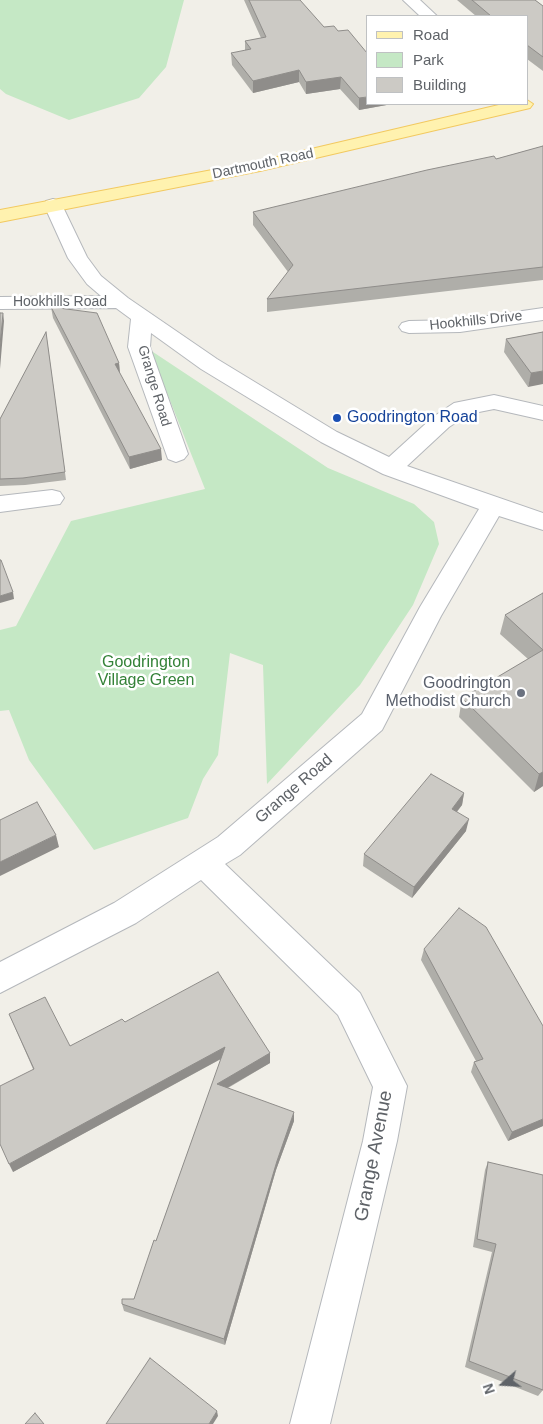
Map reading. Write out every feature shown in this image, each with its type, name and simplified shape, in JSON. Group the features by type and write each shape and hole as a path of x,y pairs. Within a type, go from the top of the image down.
{"main road":[{"name":"Dartmouth Road","path":"528,102 543,98"},
{"name":"Dartmouth Road","path":"0,216 260,166 517,105"}],"street":[{"path":"411,0 427,15"},
{"path":"54,205 78,258 94,280 121,302 209,364 329,437 391,468 493,506 543,522"},
{"name":"Hookhills Road","path":"0,303 121,302"},
{"name":"Hookhills Drive","path":"409,327 460,326 543,314"},
{"name":"Grange Road","path":"142,316 139,347 176,454"},
{"path":"391,468 441,422 462,408 494,402 543,413"},
{"path":"0,504 52,498"},
{"name":"Grange Road","path":"0,978 124,912 229,846 372,722 429,614 493,506"},
{"name":"Grange Avenue","path":"203,862 349,1004 390,1086 378,1151 310,1424"}],"green space":[{"path":"0,0 184,0 166,67 139,98 69,120 6,94 0,89"},
{"name":"Goodrington Village Green","path":"150,350 328,468 414,504 434,522 439,544 413,605 360,685 267,784 263,665 230,653 218,755 203,779 188,818 94,850 29,760 9,710 0,711 0,630 16,626 71,521 205,489"}],"building":[{"path":"249,0 300,0 324,27 334,26 338,31 348,30 366,52 366,97 359,98 341,77 306,82 299,70 253,81 231,53 251,49 245,41 266,37"},
{"path":"472,0 535,0 543,6 543,57 528,46 528,15 490,15"},
{"path":"543,146 543,267 267,299 293,265 253,212 427,170 494,156 496,159"},
{"path":"51,307 97,313 119,363 115,364 161,449 129,457"},
{"path":"0,313 3,313 0,345"},
{"path":"46,332 65,472 0,479 0,419"},
{"path":"543,332 543,371 531,373 506,339"},
{"path":"0,560 13,592 0,596"},
{"path":"543,593 543,650 505,615"},
{"path":"543,650 543,772 539,774 462,698"},
{"path":"431,774 464,793 452,809 469,819 414,887 364,854"},
{"path":"37,802 56,835 0,862 0,820"},
{"path":"459,908 486,927 543,1026 543,1119 512,1132 474,1062 483,1059 424,949"},
{"path":"218,972 270,1053 217,1084 294,1112 277,1161 224,1339 122,1304 122,1299 134,1299 225,1047 9,1164 0,1144 0,1086 34,1069 9,1014 45,997 70,1046 122,1019 125,1022"},
{"path":"488,1162 543,1175 543,1390 469,1361 496,1244 477,1239"},
{"path":"150,1358 217,1411 209,1424 106,1424"},
{"path":"35,1413 44,1424 25,1424"}],"place":[{"name":"Goodrington Road","path":"337,418"},
{"name":"Goodrington Methodist Church","path":"521,693"}]}
